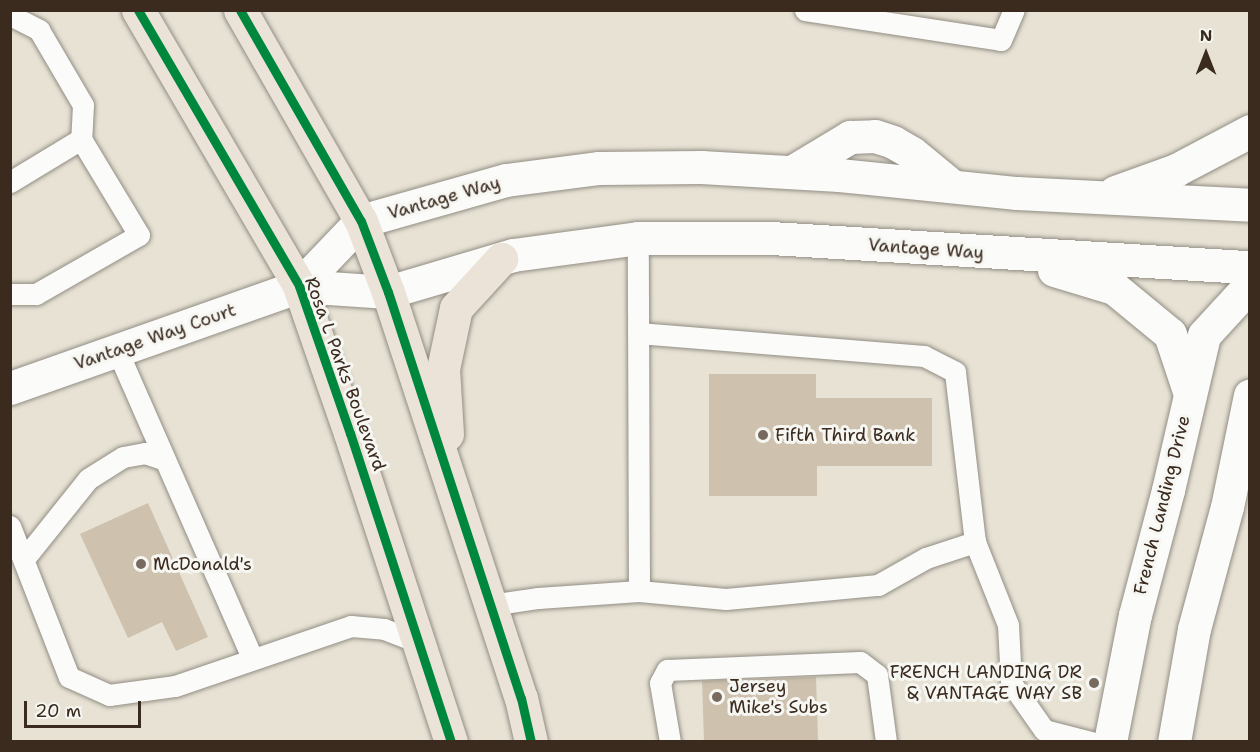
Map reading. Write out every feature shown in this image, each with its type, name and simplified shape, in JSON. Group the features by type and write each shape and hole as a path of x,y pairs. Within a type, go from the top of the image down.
{"main road":[{"name":"Rosa L Parks Boulevard","path":"138,10 299,286 451,741"},
{"path":"240,10 361,221 387,292 521,698 531,741"},
{"path":"450,484 443,369 452,320 456,308 501,258"}],"street":[{"path":"1100,197 1176,170 1250,131"},
{"name":"Vantage Way","path":"361,221 506,180 599,168 701,167 792,172 1017,193 1250,205"},
{"path":"299,286 361,221"},
{"name":"Vantage Way","path":"299,286 387,292 501,258 638,238 771,238 1000,254 1250,267"},
{"path":"1000,254 1114,288 1170,334 1190,394"},
{"name":"French Landing Drive","path":"1110,741 1135,615 1168,490 1204,335 1250,285"},
{"name":"Vantage Way Court","path":"10,388 299,286"},
{"path":"1174,741 1194,629 1227,507 1249,398"}],"lane":[{"path":"806,10 1001,40 1014,10"},
{"path":"10,15 39,30 83,105 81,139 139,235 36,294 10,294"},
{"path":"10,182 81,139"},
{"path":"638,238 639,591"},
{"path":"638,333 924,356 955,372 975,542 1008,625 1011,683 1044,730 1091,741"},
{"path":"117,350 252,658"},
{"path":"24,559 88,479 123,457 145,453 165,460"},
{"path":"10,525 69,677 109,695 175,686 351,626 384,629 418,642"},
{"path":"490,606 538,598 639,591 726,599 878,585 926,558 975,542"},
{"path":"670,741 660,683 667,670 860,662 877,675 886,741"}],"building":[{"path":"709,374 816,374 816,398 932,398 932,466 817,466 817,496 709,496"},
{"path":"148,503 208,637 176,651 162,622 128,638 80,534"},
{"path":"816,677 818,741 704,741 702,681"}],"cycle path":[{"path":"138,10 299,286 350,433 451,742"},
{"path":"240,10 361,221 388,292 521,698 531,742"}],"place":[{"name":"Fifth Third Bank","path":"763,435"},
{"name":"McDonald's","path":"141,564"},
{"name":"FRENCH LANDING DR & VANTAGE WAY SB","path":"1094,683"},
{"name":"Jersey Mike's Subs","path":"717,697"}]}
